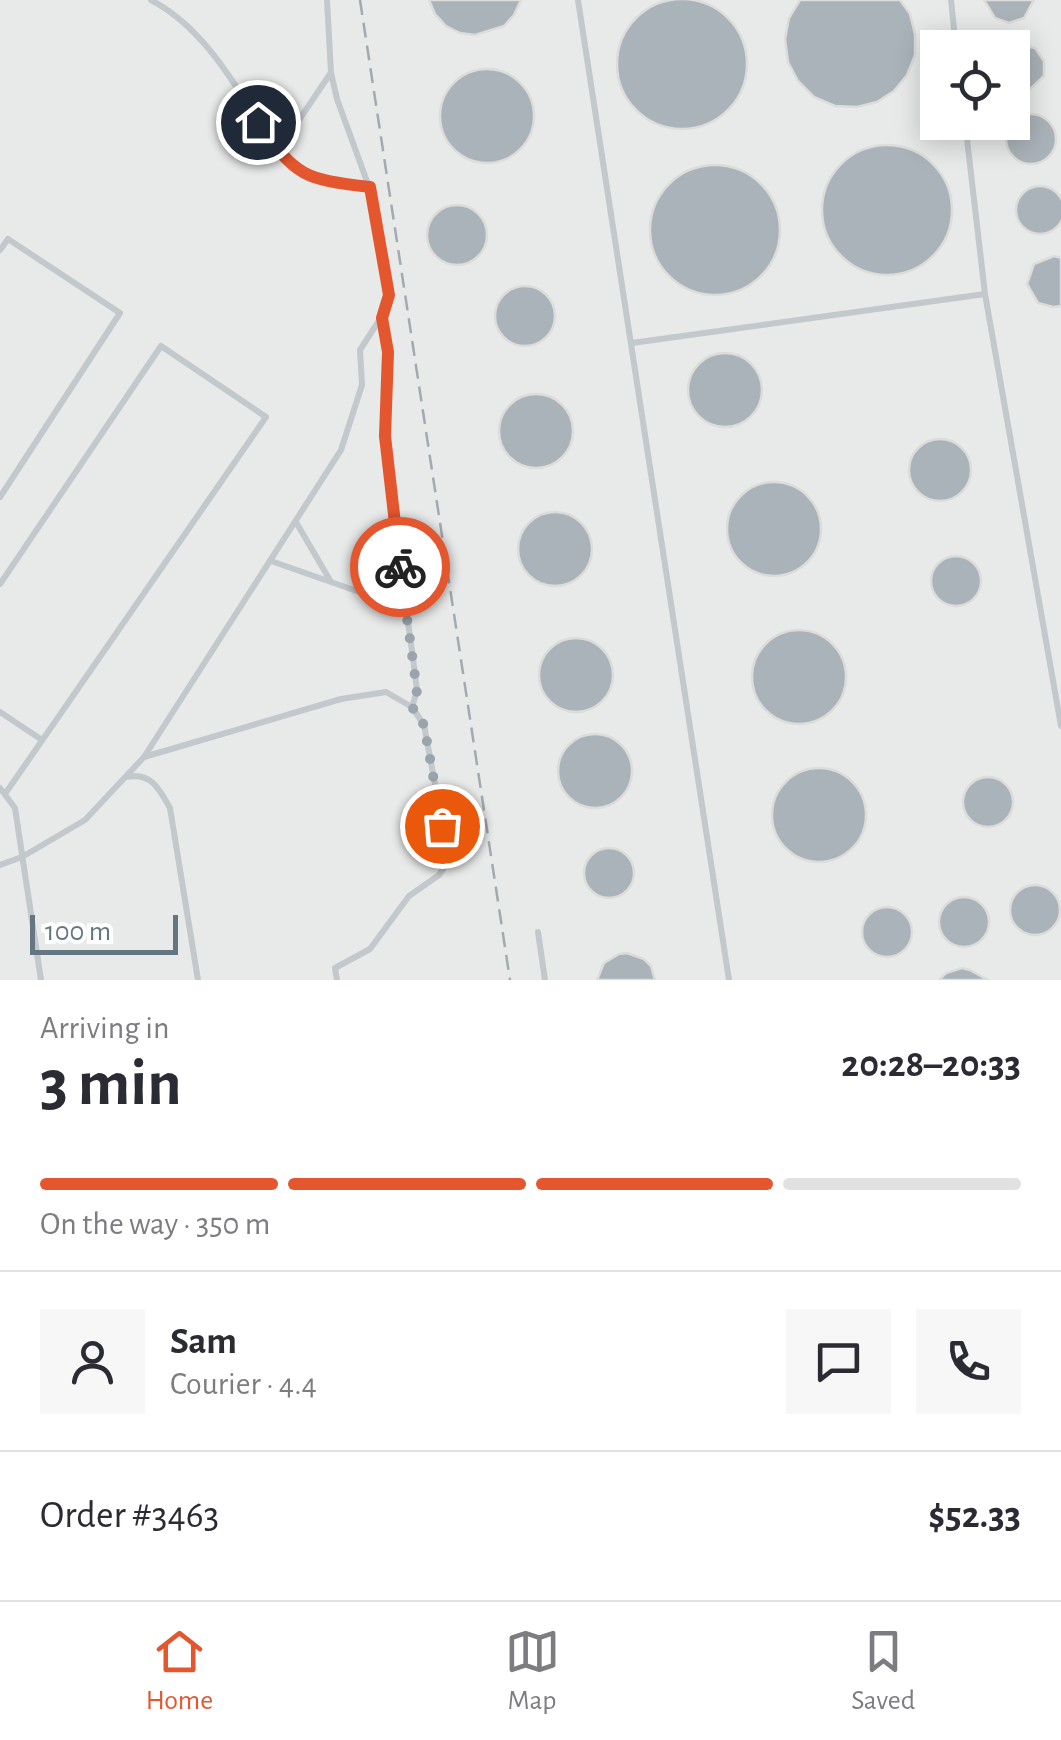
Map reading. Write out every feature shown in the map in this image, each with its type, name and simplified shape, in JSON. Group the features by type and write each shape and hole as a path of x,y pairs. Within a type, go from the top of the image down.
{"lane":[{"path":"151,0 176,13 200,36 293,168 320,180 370,187"},
{"path":"0,865 85,820 144,757 326,477 351,425 362,385 360,350 382,318 389,295 370,187 337,100 331,72 328,0"},
{"path":"578,0 729,980"},
{"path":"951,0 954,30"},
{"path":"278,151 331,72"},
{"path":"967,140 984,294 1061,726"},
{"path":"0,250 8,238 120,313 0,497"},
{"path":"632,344 984,294"},
{"path":"382,318 388,352 388,474 417,691 412,707"},
{"path":"0,584 161,346 266,417 42,740 2,791 14,808 41,980"},
{"path":"296,522 332,582"},
{"path":"270,561 368,596 404,596"},
{"path":"144,757 340,698 386,692 412,707 424,725 449,860 439,876 409,896 370,949 335,968 337,980"},
{"path":"0,712 42,740"},
{"path":"124,778 139,774 156,782 170,808 198,980"},
{"path":"538,932 545,980"}],"shaded area":[{"path":"0,0 1061,0 1061,980 0,980"}],"building":[{"path":"682,-1 707,4 728,18 742,39 747,64 742,89 728,110 707,124 682,129 657,124 636,110 622,89 617,64 622,39 636,18 657,4"},
{"path":"429,0 521,0 504,26 475,35 446,26"},
{"path":"800,0 900,0 910,14 915,55 907,75 894,91 877,102 857,107 835,106 814,97 798,81 788,62 785,39 789,18"},
{"path":"984,0 1034,0 1024,18 1009,23 995,18"},
{"path":"1030,47 1044,61 1044,76 1030,89"},
{"path":"487,69 505,72 520,83 531,98 531,134 520,149 505,160 487,163 469,160 454,149 443,134 440,116 443,98 454,83 469,72"},
{"path":"1030,114 1041,116 1054,129 1054,149 1041,162 1021,162 1008,149 1006,140 1030,140"},
{"path":"887,145 912,150 933,164 947,185 952,210 947,235 933,256 912,270 887,275 862,270 841,256 827,235 822,210 827,185 841,164 862,150"},
{"path":"715,165 740,170 761,184 775,205 780,230 775,255 761,276 740,290 715,295 690,290 669,276 655,255 650,230 655,205 669,184 690,170"},
{"path":"1040,186 1057,193 1062,200 1062,220 1057,227 1040,234 1023,227 1016,210 1023,193"},
{"path":"457,205 478,214 487,235 478,256 457,265 436,256 427,235 436,214"},
{"path":"1054,256 1061,258 1061,306 1053,307 1038,303 1027,284 1034,264"},
{"path":"525,286 546,295 555,316 546,337 525,346 504,337 495,316 504,295"},
{"path":"725,353 751,364 762,390 751,416 725,427 699,416 688,390 699,364"},
{"path":"536,394 562,405 573,431 562,457 536,468 510,457 499,431 510,405"},
{"path":"940,439 962,448 971,470 962,492 940,501 918,492 909,470 918,448"},
{"path":"774,482 792,485 807,496 818,511 818,547 807,562 792,573 774,576 756,573 741,562 730,547 727,529 730,511 741,496 756,485"},
{"path":"555,512 581,523 592,549 581,575 555,586 529,575 518,549 529,523"},
{"path":"956,556 974,563 981,581 974,599 956,606 938,599 931,581 938,563"},
{"path":"799,630 817,633 832,644 843,659 843,695 832,710 817,721 799,724 781,721 766,710 755,695 752,677 755,659 766,644 781,633"},
{"path":"576,638 602,649 613,675 602,701 576,712 550,701 539,675 550,649"},
{"path":"595,734 621,745 632,771 621,797 595,808 569,797 558,771 569,745"},
{"path":"819,768 837,771 852,782 863,797 863,833 852,848 837,859 819,862 801,859 786,848 775,833 772,815 775,797 786,782 801,771"},
{"path":"988,777 1006,784 1013,802 1006,820 988,827 970,820 963,802 970,784"},
{"path":"609,848 627,855 634,873 627,891 609,898 591,891 584,873 591,855"},
{"path":"1035,885 1053,892 1060,910 1053,928 1035,935 1017,928 1010,910 1017,892"},
{"path":"964,897 982,904 989,922 982,940 964,947 946,940 939,922 946,904"},
{"path":"887,907 905,914 912,932 905,950 887,957 869,950 862,932 869,914"},
{"path":"627,953 644,959 655,980 597,980 604,963"},
{"path":"962,968 970,970 988,980 939,980"}],"railway":[{"path":"360,0 510,980"}],"way so far":[{"path":"400,567 417,691 412,707 424,725 442,826"}],"route":[{"path":"258,122 293,168 320,180 370,187 380,226 389,295 382,318 388,352 385,436 400,567"}]}
